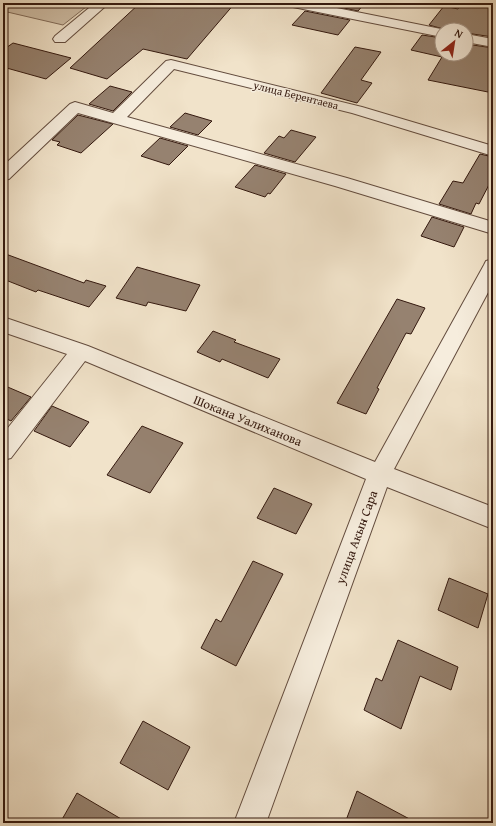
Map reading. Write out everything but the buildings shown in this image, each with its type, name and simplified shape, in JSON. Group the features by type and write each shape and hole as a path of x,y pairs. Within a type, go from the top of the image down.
{"street":[{"path":"60,39 103,3"},
{"path":"293,3 313,5 434,31"},
{"path":"474,39 493,43"},
{"name":"улица Берентаева","path":"116,119 171,64 357,110 493,151"},
{"path":"3,175 75,107 341,182 493,228"},
{"name":"улица Акын Сара","path":"250,823 380,474 493,265"},
{"name":"Шокана Уалиханова","path":"3,324 81,351 380,474 493,518"},
{"path":"3,451 81,351"}],"shaded area":[{"path":"3,3 91,3 63,25 3,11"}]}
